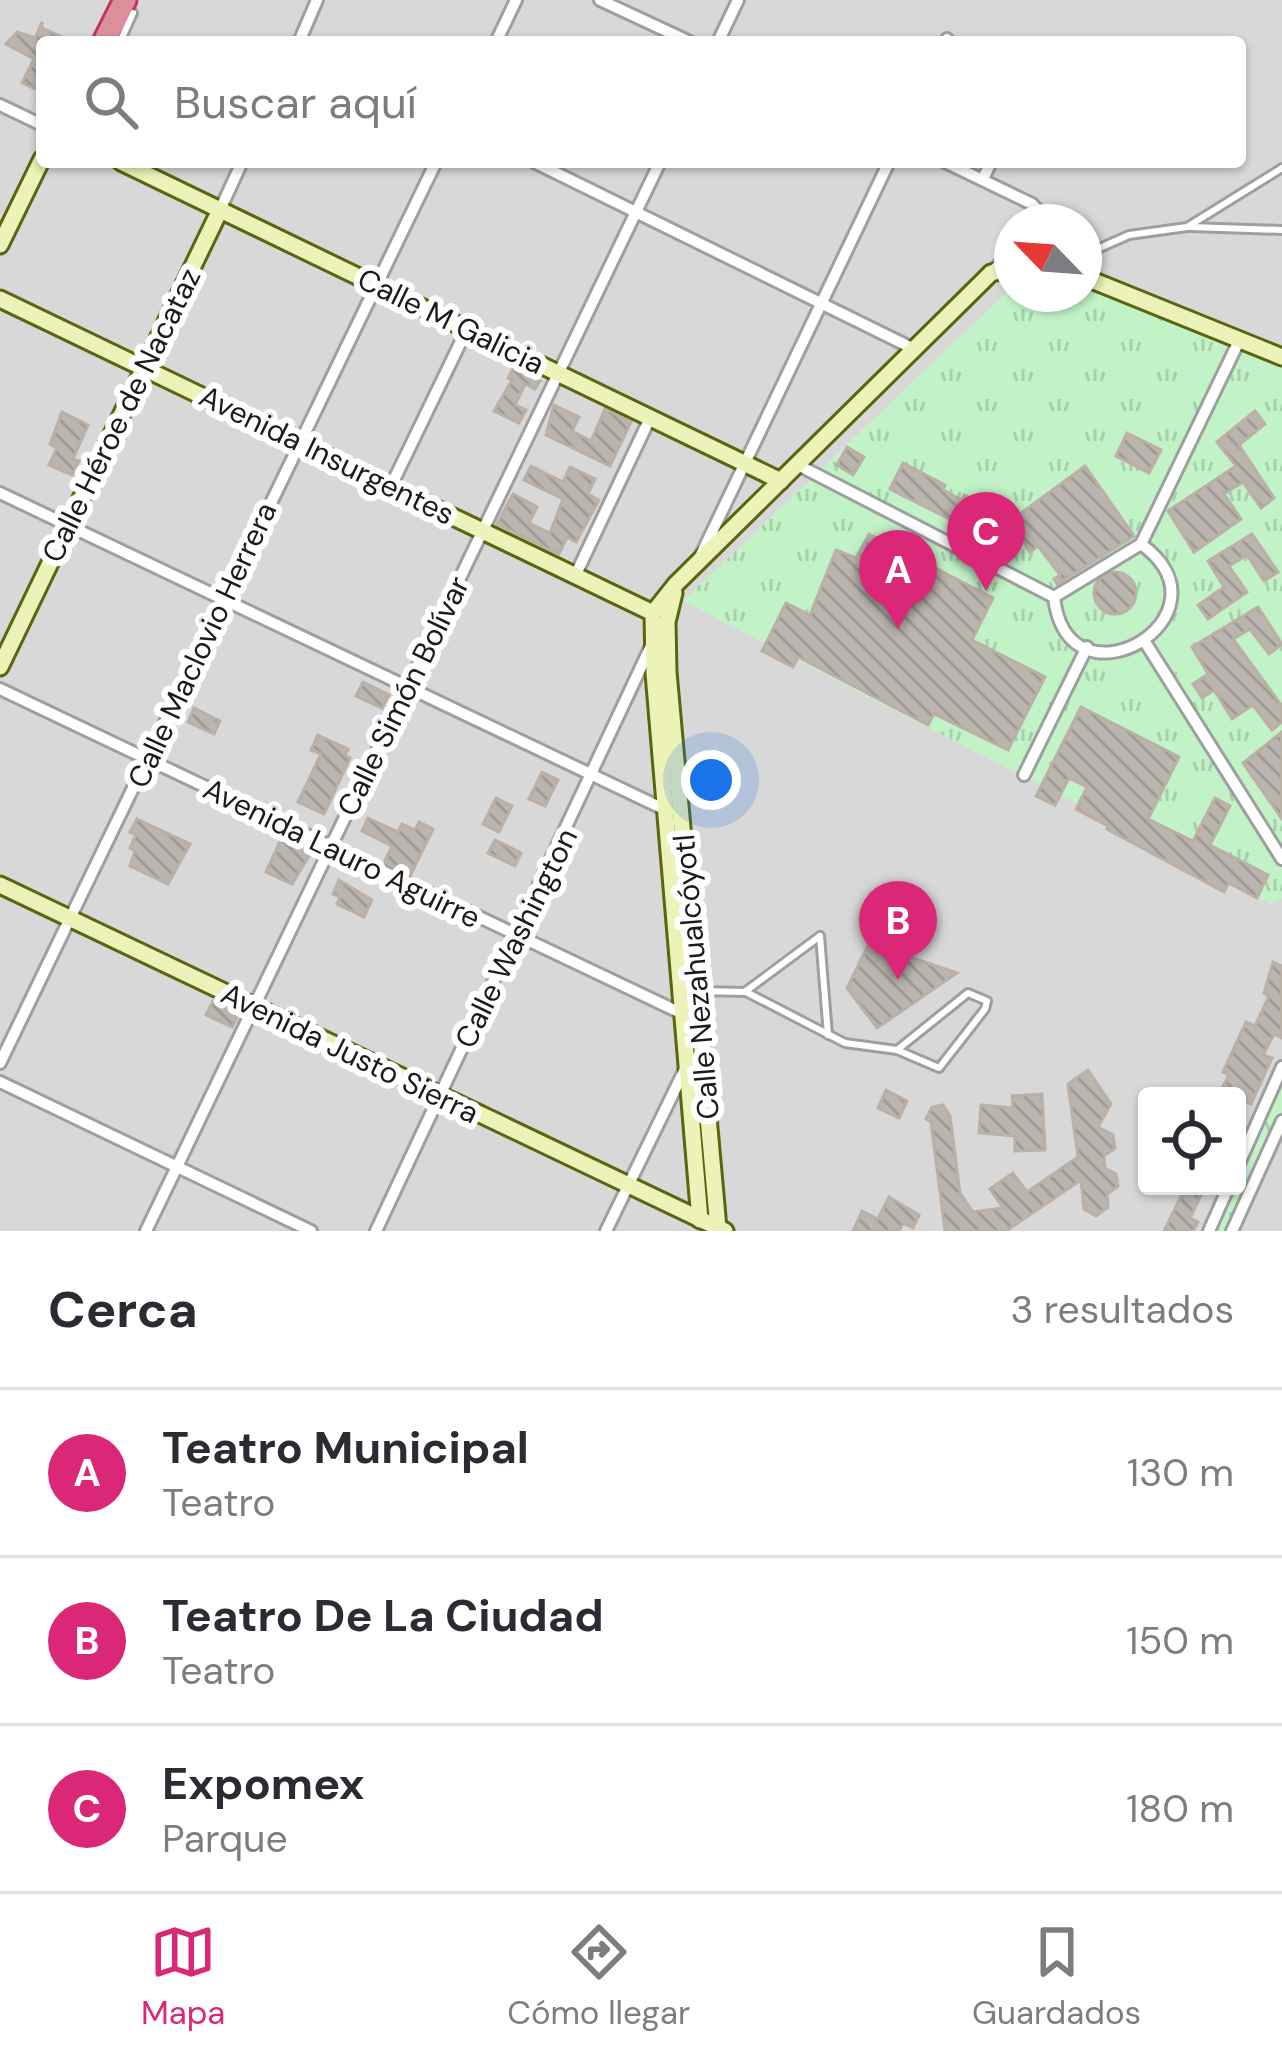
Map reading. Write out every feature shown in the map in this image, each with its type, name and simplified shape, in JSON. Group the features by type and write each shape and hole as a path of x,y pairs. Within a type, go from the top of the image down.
{"highway":[{"path":"96,36 112,0"},
{"path":"108,36 129,6"}],"street":[{"path":"302,36 317,0"},
{"path":"499,36 516,0"},
{"path":"600,0 677,36"},
{"path":"721,36 738,0"},
{"path":"0,104 36,122"},
{"path":"0,245 38,168"},
{"name":"Calle M Galicia","path":"133,168 781,481"},
{"name":"Calle Héroe de Nacataz","path":"0,667 239,168"},
{"name":"Calle Maclovio Herrera","path":"0,1063 433,168"},
{"path":"546,168 914,350"},
{"name":"Calle Simón Bolívar","path":"146,1231 657,168"},
{"path":"696,565 886,168"},
{"path":"958,168 1032,204"},
{"path":"982,179 988,168"},
{"path":"660,643 653,613 676,584 994,270"},
{"path":"1102,284 1282,356"},
{"name":"Avenida Insurgentes","path":"0,298 653,613"},
{"path":"391,486 467,329"},
{"path":"1054,597 1141,544 1240,339"},
{"path":"576,574 650,416"},
{"path":"798,465 1054,597 1060,622 1074,639 1113,653 1145,642 1165,619 1169,588 1163,567 1141,544"},
{"path":"0,493 682,817"},
{"name":"Calle Nezahualcóyotl","path":"676,584 660,643 666,810 690,991 701,1029 721,1230"},
{"path":"1145,642 1282,859"},
{"name":"Calle Nezahualcóyotl","path":"660,643 682,817 690,991 684,1014 700,1220"},
{"name":"Calle Washington","path":"376,1231 660,643"},
{"path":"1024,775 1087,647"},
{"name":"Avenida Lauro Aguirre","path":"0,689 684,1014 701,1029"},
{"name":"Avenida Justo Sierra","path":"0,885 721,1230"},
{"path":"606,1231 701,1029"},
{"path":"1246,1148 1282,1066"},
{"path":"0,1082 311,1231"},
{"path":"1232,1231 1282,1121"},
{"path":"1246,1187 1251,1188"},
{"path":"1209,1231 1227,1195"}],"lane":[{"path":"122,36 129,6"},
{"path":"1186,227 1282,168"},
{"path":"1102,248 1129,235 1186,227 1282,230"},
{"path":"746,992 820,937 828,1035"},
{"path":"690,991 746,992 854,1046 898,1050 939,1068 986,1009 987,1001 968,993 898,1050"}],"shaded area":[{"path":"0,0 1282,0 1282,1231 0,1231"}],"green space":[{"path":"1102,286 1282,357 1282,897 1271,904 683,601 994,304 994,312 1102,312"},
{"path":"1282,1079 1282,1111 1246,1190 1246,1157"},
{"path":"1229,1195 1244,1195 1227,1231 1212,1231"}],"building":[{"path":"42,22 42,28 60,36 36,36 36,89 22,83 34,59 6,44 17,32 35,38"},
{"path":"514,367 540,381 535,389 525,384 515,405 526,410 519,423 494,411"},
{"path":"554,405 579,417 572,431 591,441 605,409 631,422 610,466 546,435"},
{"path":"1255,411 1265,424 1239,445 1274,498 1261,508 1243,482 1224,494 1241,519 1194,552 1168,511 1236,466 1217,442"},
{"path":"62,412 88,425 73,459 79,461 72,475 49,465 57,448 50,444"},
{"path":"1127,433 1161,450 1149,473 1116,456"},
{"path":"847,447 864,457 853,475 837,465"},
{"path":"903,463 945,485 943,490 962,500 964,495 1013,519 1085,466 1134,536 1057,584 1054,579 1060,575 1038,546 1030,552 1013,526 1003,546 890,489"},
{"path":"531,466 563,482 570,467 595,479 588,494 599,500 576,542 567,537 559,554 497,524 513,494 537,507 529,523 550,533 563,499 524,480"},
{"path":"869,534 993,598 972,640 1045,677 1008,750 934,714 928,725 798,657 793,667 762,651 786,603 810,615 836,550 856,558"},
{"path":"1252,534 1278,572 1264,581 1247,555 1229,566 1247,592 1208,619 1198,605 1224,587 1208,561"},
{"path":"1115,572 1130,578 1136,593 1130,608 1115,614 1100,608 1094,593 1100,578"},
{"path":"1258,607 1282,644 1269,654 1250,629 1233,639 1282,706 1282,722 1272,730 1253,705 1232,719 1214,690 1202,698 1193,684 1208,674 1192,647"},
{"path":"363,682 389,695 382,708 356,696"},
{"path":"1081,707 1179,757 1148,819 1193,841 1215,798 1230,806 1210,845 1268,875 1257,898 1229,883 1224,892 1107,829 1076,809 1087,787 1069,778 1055,805 1036,796"},
{"path":"194,708 220,721 214,734 188,722"},
{"path":"1282,732 1282,819 1243,763"},
{"path":"318,735 348,749 345,756 350,758 324,814 298,802 321,754 311,750"},
{"path":"542,772 558,780 545,806 529,799"},
{"path":"496,798 512,806 499,832 483,824"},
{"path":"368,818 398,832 402,824 415,830 419,822 433,829 411,874 385,861 392,846 362,831"},
{"path":"137,819 190,844 168,884 130,866 136,835 130,832"},
{"path":"282,837 312,851 292,884 266,872"},
{"path":"495,840 521,853 515,866 488,853"},
{"path":"339,880 372,900 364,917 337,904 340,897 333,894"},
{"path":"869,943 957,973 877,1028 847,988"},
{"path":"1273,962 1282,966 1282,1038 1274,1034 1263,1055 1272,1058 1251,1104 1246,1102 1246,1087 1223,1087 1229,1075 1223,1072 1246,1022 1255,1026 1269,996 1264,993"},
{"path":"213,1001 239,1014 232,1027 206,1015"},
{"path":"1088,1070 1111,1104 1098,1127 1113,1135 1115,1148 1104,1156 1105,1168 1116,1174 1118,1186 1107,1194 1108,1207 1096,1216 1084,1209 1081,1180 1006,1231 945,1231 931,1122 926,1119 932,1107 943,1105 950,1116 960,1193 973,1212 1003,1208 990,1189 1013,1173 1027,1192 1078,1157 1068,1084"},
{"path":"886,1090 907,1101 899,1118 878,1108"},
{"path":"1042,1094 1045,1150 1015,1151 1015,1136 979,1133 981,1105 1013,1108 1012,1096"},
{"path":"1182,1195 1201,1195 1190,1218 1198,1222 1193,1231 1164,1231"},
{"path":"889,1197 919,1215 913,1228 903,1223 899,1231 853,1231 862,1211 878,1219"}],"place":[{"name":"Expomex","path":"986,591"},
{"name":"Teatro Municipal","path":"898,629"},
{"name":"Teatro De La Ciudad","path":"898,980"}]}
